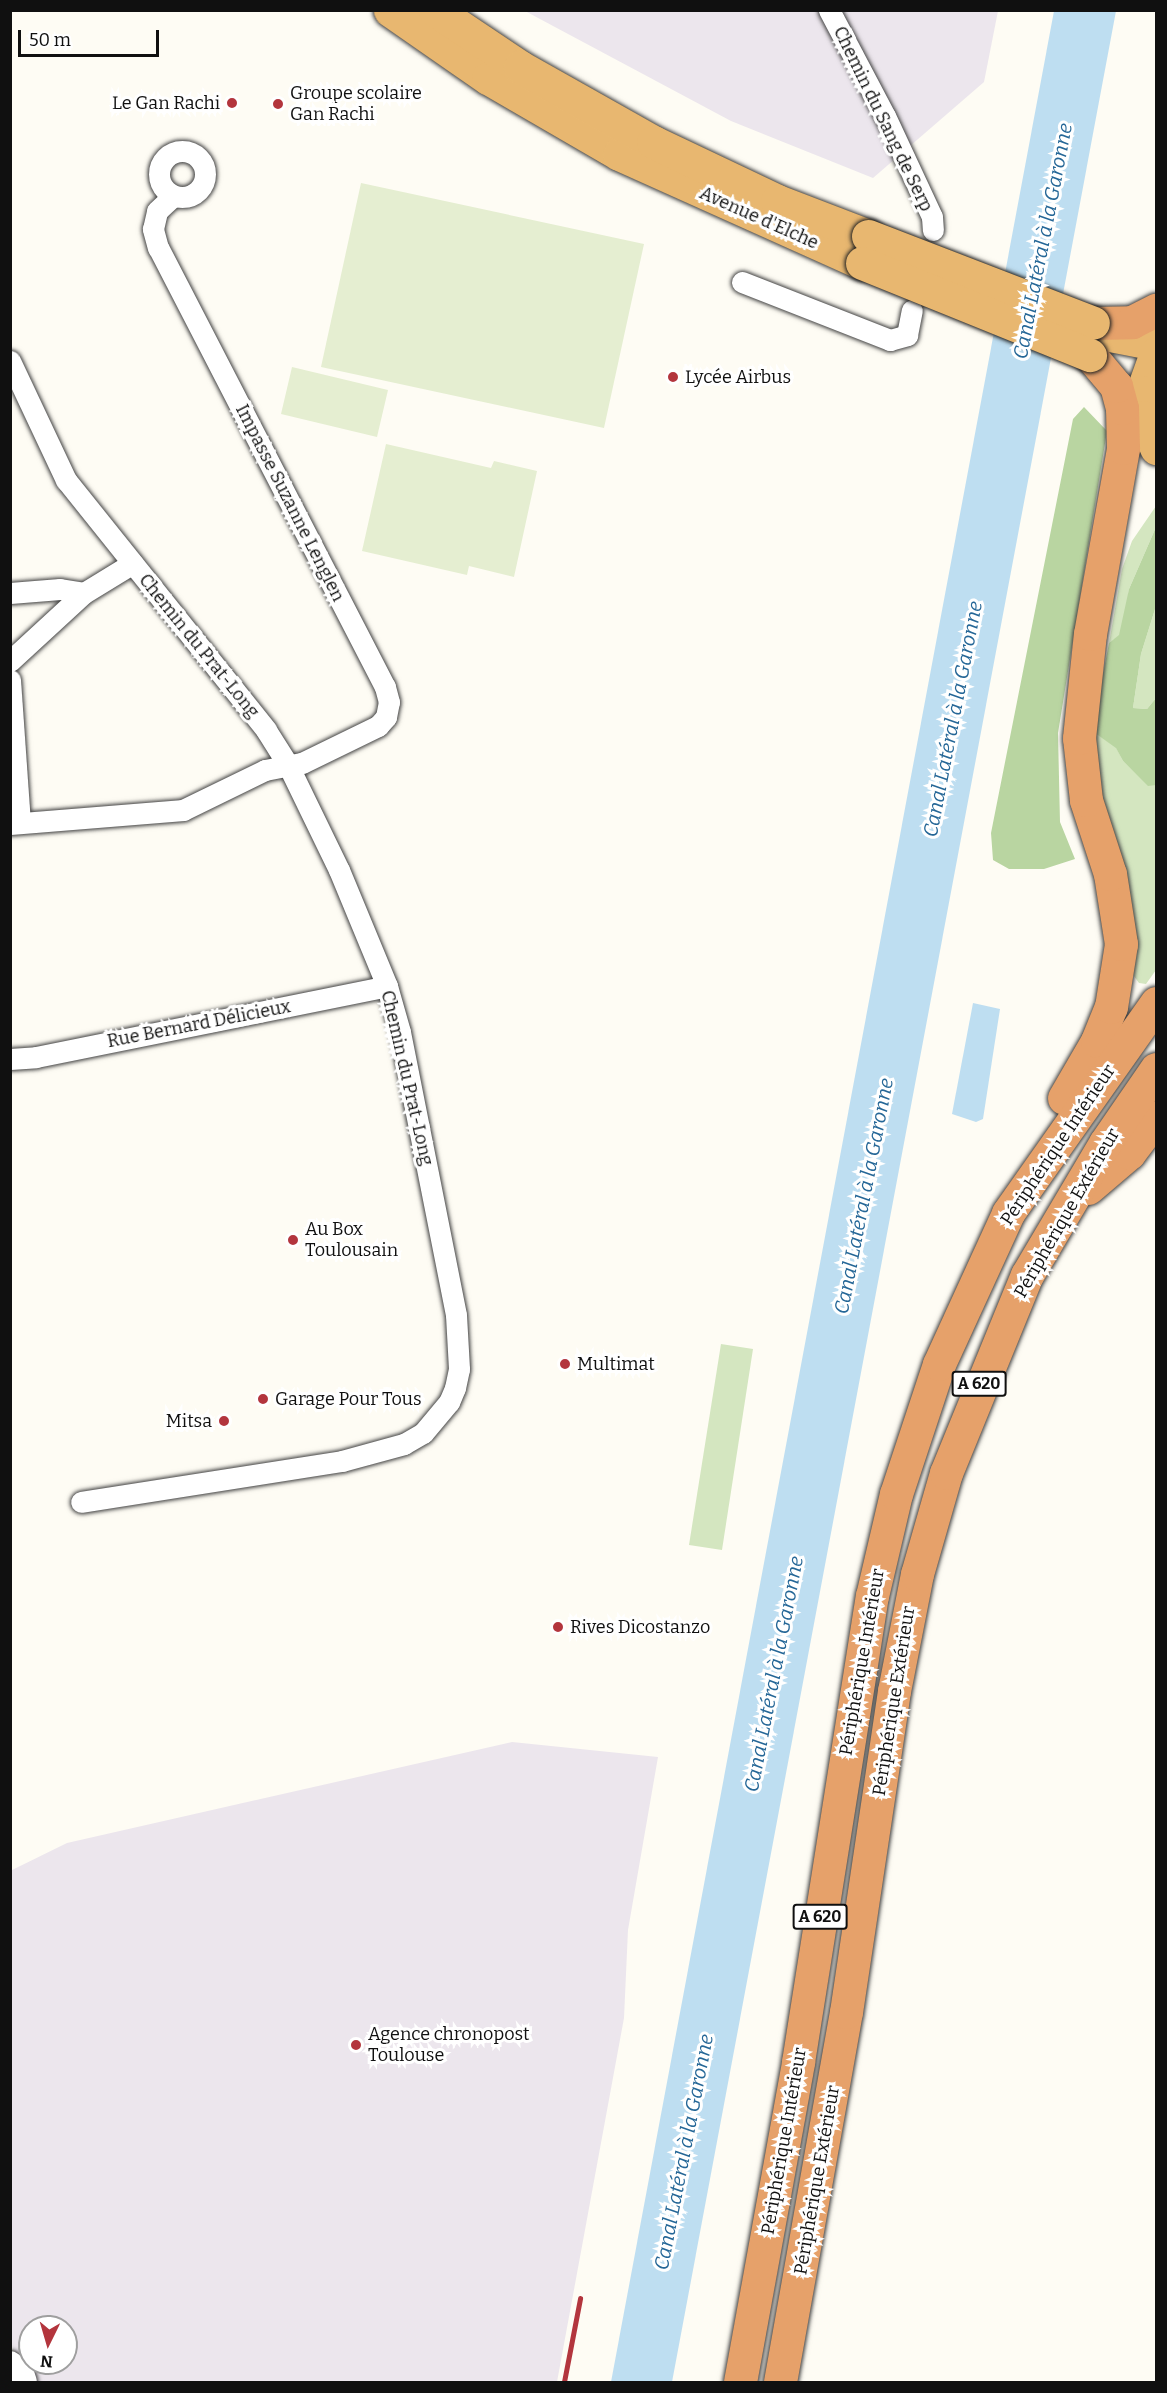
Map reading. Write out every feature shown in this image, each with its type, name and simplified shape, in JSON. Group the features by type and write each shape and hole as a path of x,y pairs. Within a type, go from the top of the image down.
{"highway":[{"name":"Avenue d'Elche","path":"390,10 488,78 619,154 865,249 1093,323 1110,335 1156,344"},
{"name":"Avenue d'Elche","path":"435,10 520,67 653,142 777,201 865,249 1090,355 1107,359 1124,370 1142,392"},
{"path":"1093,323 1132,322 1156,310"},
{"path":"1156,353 1142,392 1143,417 1156,448"},
{"path":"1008,1213 1037,1140 1097,1041 1111,1007 1121,944 1110,874 1086,800 1079,738 1090,634 1123,448 1122,408 1116,386 1090,355"},
{"name":"Périphérique Intérieur","path":"740,2382 798,2062 872,1596 896,1494 939,1364 1008,1213 1156,1003"},
{"name":"Périphérique Extérieur","path":"780,2382 846,2013 904,1627 917,1574 946,1473 978,1386 1027,1275 1105,1143 1156,1069"},
{"path":"1068,1204 1129,1153 1156,1117"}],"street":[{"name":"Chemin du Sang de Serp","path":"828,10 885,116 932,217 933,230"},
{"name":"Impasse Suzanne Lenglen","path":"173,196 157,212 153,229 158,248 385,687 389,702 386,717 378,726 302,763 288,765"},
{"path":"742,282 890,340 907,335 912,310"},
{"name":"Chemin du Prat-Long","path":"10,361 66,480 233,687 288,765 339,870 387,986 421,1132 456,1316 459,1369 449,1401 423,1433 380,1454 81,1502"},
{"path":"10,661 84,593 133,563"},
{"path":"10,592 60,589 84,593"},
{"path":"10,680 15,823 183,810 265,770 288,765"},
{"name":"Rue Bernard Délicieux","path":"10,1059 36,1057 387,986"},
{"path":"10,2364 21,2373 24,2382"}],"shaded area":[{"path":"525,11 998,11 984,82 873,178 731,121"},
{"path":"512,1742 658,1757 628,1930 624,2018 557,2382 24,2382 22,2375 78,2375 78,2315 18,2315 18,2364 10,2340 10,1871 67,1843"}],"green space":[{"path":"361,183 644,244 604,428 321,367"},
{"path":"292,367 388,390 377,437 281,414"},
{"path":"1084,407 1107,431 1058,733 1060,822 1075,859 1044,869 1009,869 993,860 991,833 1073,419"},
{"path":"386,444 491,468 494,461 537,471 514,577 469,566 467,575 362,551"},
{"path":"1156,506 1156,527 1129,589 1125,623 1119,636 1109,643 1122,569 1132,541"},
{"path":"1156,527 1156,606 1141,654 1133,708 1147,709 1156,698 1156,785 1148,786 1123,761 1116,748 1092,731 1109,643 1119,635 1129,589"},
{"path":"1156,606 1156,698 1147,709 1133,708 1141,654"},
{"path":"1092,731 1116,747 1123,761 1148,785 1156,785 1156,970 1146,984 1139,983 1128,968"},
{"path":"721,1344 753,1349 722,1550 689,1545"}],"water":[{"name":"Canal Latéral à la Garonne","path":"1054,11 1116,11 672,2382 611,2382"},
{"path":"973,1003 1000,1009 983,1119 976,1122 952,1114"}],"railway":[{"path":"564,2382 580,2299"}],"place":[{"name":"Le Gan Rachi","path":"232,103"},
{"name":"Groupe scolaire Gan Rachi","path":"278,104"},
{"name":"Lycée Airbus","path":"673,377"},
{"name":"Au Box Toulousain","path":"293,1240"},
{"name":"Multimat","path":"565,1364"},
{"name":"Garage Pour Tous","path":"263,1399"},
{"name":"Mitsa","path":"224,1421"},
{"name":"Rives Dicostanzo","path":"558,1627"},
{"name":"Agence chronopost Toulouse","path":"356,2045"}]}
